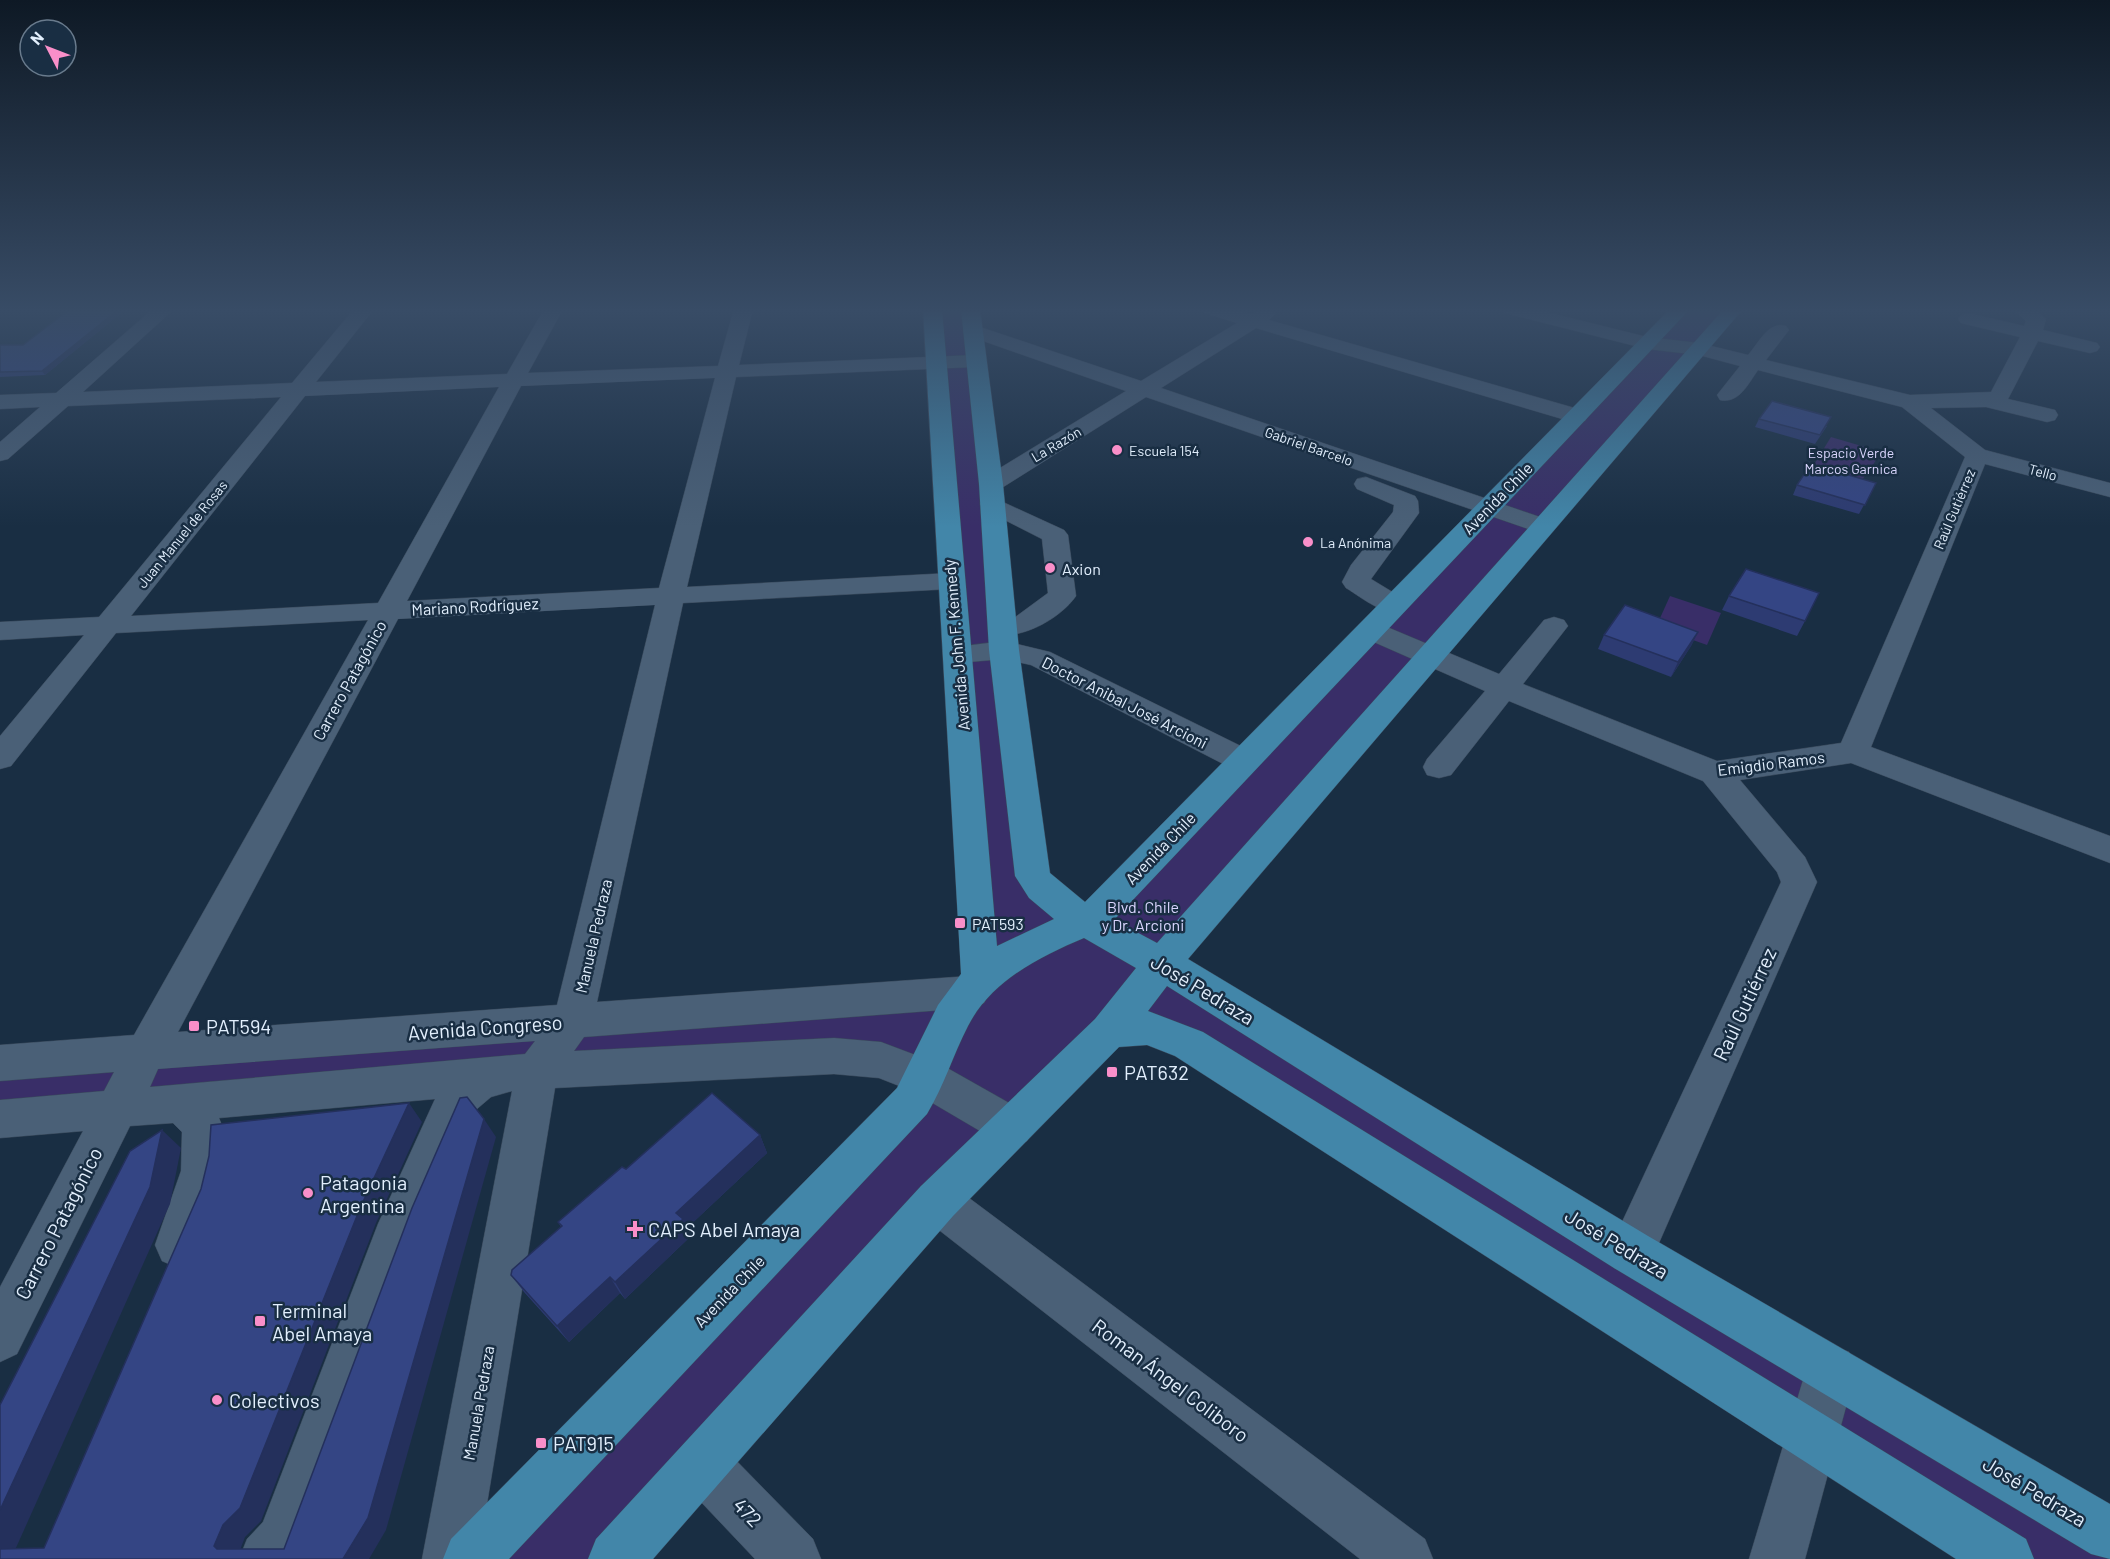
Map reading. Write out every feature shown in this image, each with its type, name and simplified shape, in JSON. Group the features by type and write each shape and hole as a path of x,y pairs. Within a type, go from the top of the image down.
{"main road":[{"name":"Avenida John F. Kennedy","path":"937,382 958,654 975,986"},
{"path":"978,382 991,494 1003,639 1033,876 1039,886 1051,897 1090,921"},
{"name":"Avenida Chile","path":"471,1559 912,1101 927,1078 953,1015 975,986 1013,954 1038,941 1090,921 1610,382"},
{"path":"616,1559 937,1201 1109,1031 1145,954 1429,657 1670,382"},
{"name":"José Pedraza","path":"1090,921 1631,1252 2110,1535"},
{"path":"1109,1031 1148,1028 1189,1044 2006,1559"}],"street":[{"path":"0,454 82,382"},
{"name":"Juan Manuel de Rosas","path":"0,758 306,382"},
{"path":"0,402 476,382"},
{"name":"Carrero Patagónico","path":"0,1337 146,1052 513,382"},
{"name":"Manuela Pedraza","path":"450,1559 517,1073 573,1020 671,596 726,382"},
{"name":"Gabriel Barcelo","path":"1124,382 1544,526"},
{"name":"La Razón","path":"991,494 1157,382"},
{"path":"1461,382 1577,416"},
{"path":"1728,395 1739,382"},
{"path":"1829,382 1910,402 1986,400 2047,415"},
{"path":"1986,400 1999,396 2007,382"},
{"name":"Raúl Gutiérrez","path":"1853,752 1977,454 1910,402"},
{"name":"Tello","path":"1977,454 2110,490"},
{"path":"1349,477 1406,501 1406,513 1361,571 1356,582 1394,604"},
{"path":"958,654 1003,639 1062,596 1055,535 991,494"},
{"name":"Mariano Rodríguez","path":"0,631 951,581"},
{"path":"1439,766 1554,626"},
{"name":"Emigdio Ramos","path":"1370,630 1503,688 1715,773 1853,752 2110,850"},
{"name":"Doctor Anibal José Arcioni","path":"1003,639 1244,761"},
{"name":"Raúl Gutiérrez","path":"1631,1252 1799,882 1792,866 1715,773"},
{"name":"Avenida Congreso","path":"0,1063 573,1020 975,986"},
{"path":"0,1119 517,1073 834,1056 881,1060 927,1078 1012,1127"},
{"path":"267,1559 283,1540 401,1224 440,1131 456,1101 476,1084 517,1073"},
{"path":"162,1282 195,1206 207,1156 202,1126 192,1110 183,1104"},
{"name":"Roman Ángel Coliboro","path":"937,1201 1405,1559"},
{"path":"1778,1559 1831,1370"},
{"name":"472","path":"702,1464 793,1559"}],"green space":[{"name":"Blvd. Chile y Dr. Arcioni","path":"937,382 978,382 1033,876 1090,921 1610,382 1670,382 1162,963 2110,1559 2006,1559 1189,1044 1109,1031 616,1559 471,1559 912,1101 881,1060 0,1119 0,1063 970,992 951,581"},
{"name":"Espacio Verde Marcos Garnica","path":"1831,437 1882,452 1862,480 1813,466"},
{"path":"1670,596 1721,613 1707,645 1656,627"}],"building":[{"path":"1772,401 1831,417 1820,435 1759,419"},
{"path":"1811,464 1876,483 1865,505 1797,485"},
{"path":"1746,569 1819,593 1805,621 1729,596"},
{"path":"1625,605 1698,632 1678,662 1604,635"},
{"path":"712,1093 760,1135 676,1213 683,1219 615,1282 610,1277 557,1326 511,1275 512,1270 562,1226 558,1222 622,1167 626,1169"},
{"name":"Terminal Abel Amaya","path":"467,1097 484,1119 368,1518 343,1559 0,1559 0,1549 44,1548 201,1189 209,1156 211,1125 409,1103 361,1206 240,1508 223,1525 214,1546 217,1549 284,1549 412,1208 460,1098"},
{"path":"162,1130 150,1187 0,1510 0,1405 130,1151"}],"place":[{"name":"Escuela 154","path":"1117,450"},
{"name":"La Anónima","path":"1308,542"},
{"name":"Axion","path":"1050,568"},
{"name":"PAT593","path":"960,923"},
{"name":"PAT594","path":"194,1026"},
{"name":"PAT632","path":"1112,1072"},
{"name":"Patagonia Argentina","path":"308,1193"},
{"name":"CAPS Abel Amaya","path":"635,1229"},
{"name":"Terminal Abel Amaya","path":"260,1321"},
{"name":"Colectivos","path":"217,1400"},
{"name":"PAT915","path":"541,1443"}]}
